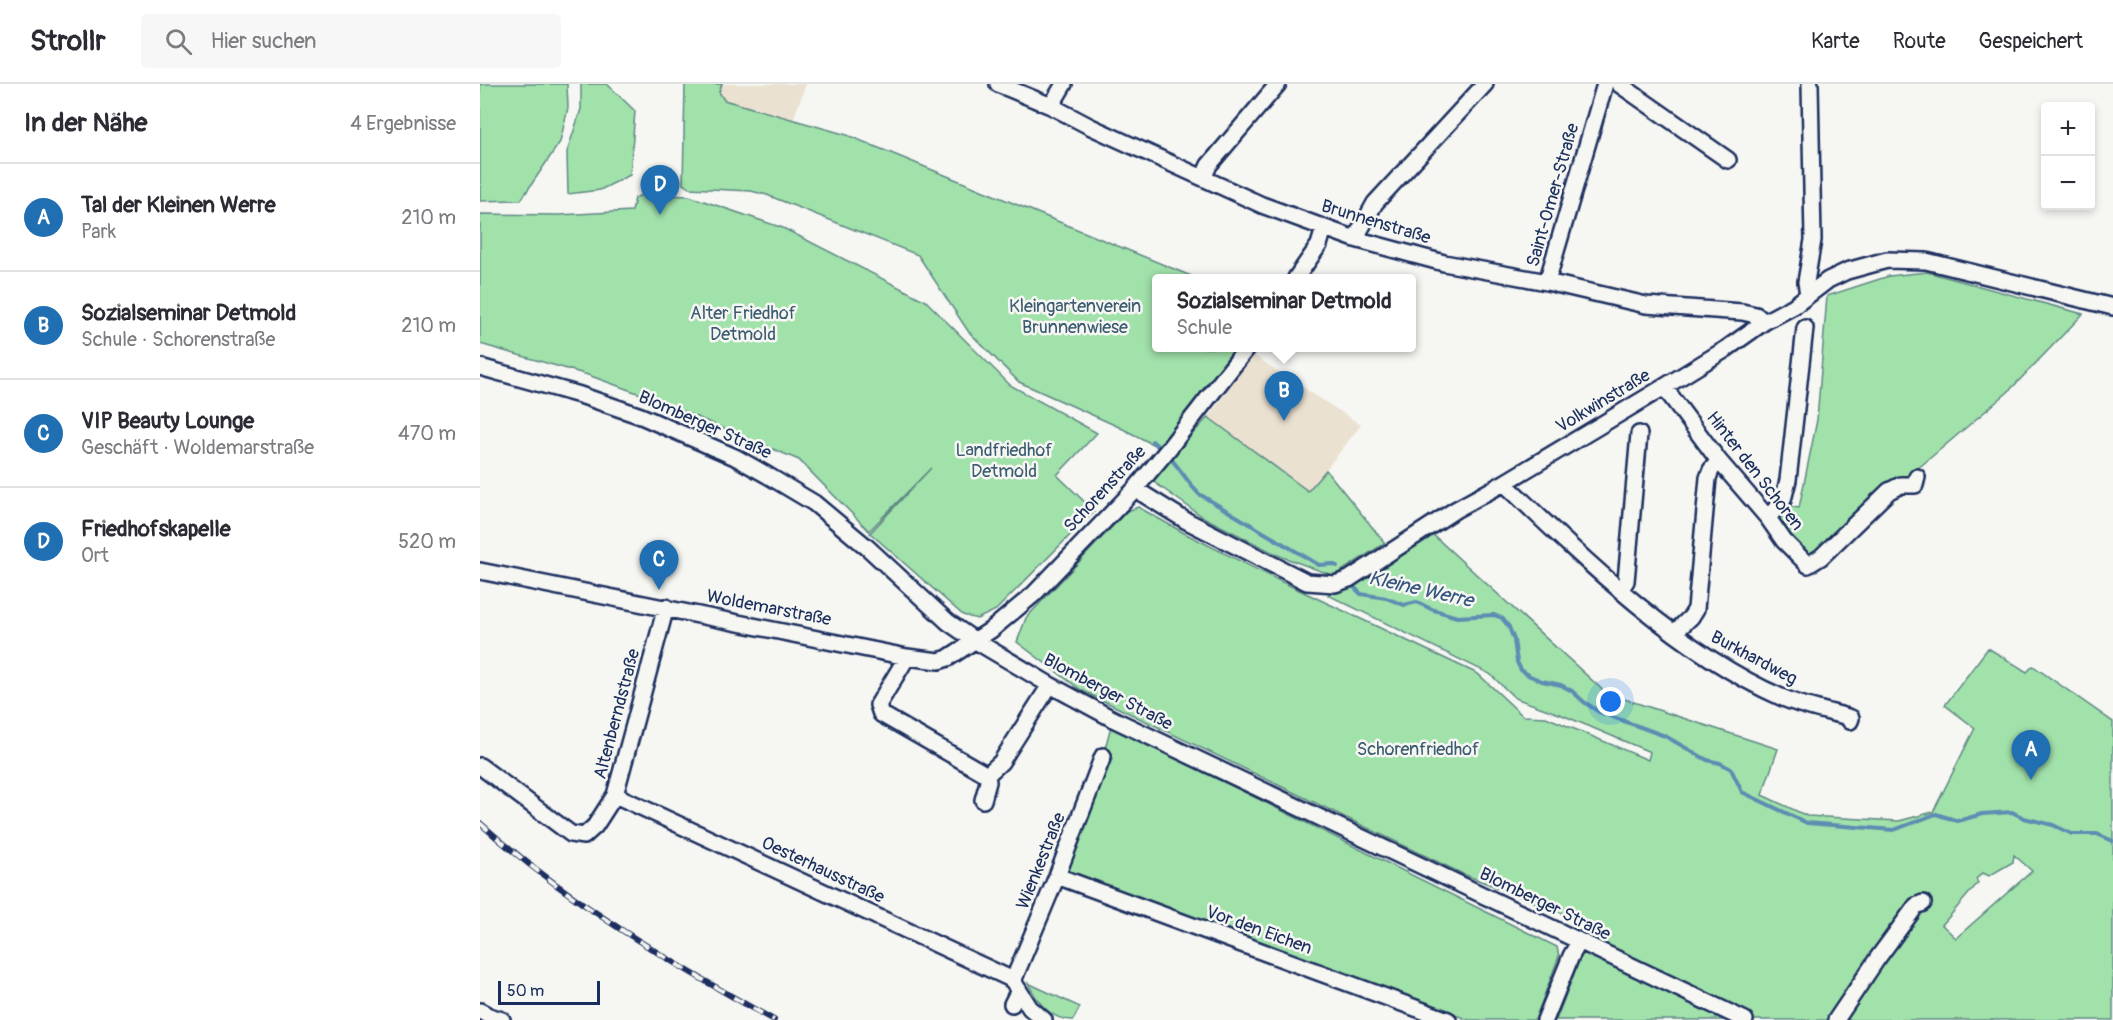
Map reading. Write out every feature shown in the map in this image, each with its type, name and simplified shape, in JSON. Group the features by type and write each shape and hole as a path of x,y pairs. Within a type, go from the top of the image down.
{"street":[{"name":"Brunnenstraße","path":"998,84 1051,105 1089,126 1262,205 1355,239 1444,263 1547,282 1646,305 1742,312 1756,315 1764,322"},
{"path":"1051,105 1064,84"},
{"path":"1203,178 1209,165 1278,84"},
{"path":"1355,239 1375,203 1485,84"},
{"name":"Saint-Omer-Straße","path":"1547,282 1605,84"},
{"path":"1619,84 1728,159"},
{"path":"1808,294 1806,282 1813,240 1810,84"},
{"path":"1299,274 1319,244 1324,228"},
{"name":"Volkwinstraße","path":"1135,489 1194,529 1307,582 1335,584 1349,579 1455,510 1664,387 1726,349 1764,322 1794,306 1828,280 1847,271 1887,260 1908,260 1937,264 2113,306"},
{"path":"1768,518 1783,500 1786,490 1805,328"},
{"name":"Schorenstraße","path":"974,640 991,630 1034,594 1135,489 1244,352"},
{"name":"Blomberger Straße","path":"480,367 580,395 641,416 703,442 751,466 814,503 868,548 948,622 1050,685 1113,719 1744,1020"},
{"name":"Hinter den Schoren","path":"1664,387 1719,461 1768,518 1784,541 1808,565 1821,557 1889,491 1901,485 1915,484 1917,477"},
{"path":"1620,590 1626,581 1639,434"},
{"path":"1675,632 1696,609 1708,478 1711,470 1719,461"},
{"name":"Burkhardweg","path":"1504,483 1620,590 1721,665 1782,698 1851,718 1850,721"},
{"name":"Woldemarstraße","path":"480,570 908,657 939,661 948,658 974,640"},
{"name":"Altenberndstraße","path":"480,766 571,834 584,836 595,826 615,795 666,607"},
{"path":"908,657 878,705 881,714 987,775"},
{"path":"987,775 1001,762 1050,685"},
{"name":"Wienkestraße","path":"1015,991 1103,756"},
{"path":"983,800 988,782 987,775"},
{"name":"Oesterhausstraße","path":"615,795 1015,991"},
{"name":"Vor den Eichen","path":"1057,876 1448,1020"},
{"path":"1836,1020 1876,959 1916,906 1923,903"},
{"path":"1545,1020 1579,942"},
{"path":"1015,991 1044,1020"}],"shaded area":[{"path":"722,84 806,84 793,120 724,100 719,92"},
{"path":"1253,355 1361,425 1309,491 1208,417"}],"green space":[{"path":"480,84 567,84 568,108 560,142 521,200 480,201"},
{"path":"581,84 607,84 635,111 630,175 600,190 568,194 567,152 581,109"},
{"name":"Kleingartenverein Brunnenwiese","path":"685,84 722,84 719,92 724,100 847,135 1186,274 1152,274 1152,352 1232,352 1160,448 1019,382 968,331 918,255 767,195 751,191 689,188 683,184"},
{"name":"Alter Friedhof Detmold","path":"643,194 689,196 783,228 926,301 1010,385 1097,433 1057,475 1094,511 996,610 977,619 963,615 870,533 931,468 869,531 799,460 654,399 588,375 480,344 480,214 559,215 632,211 635,198"},
{"path":"1927,272 2083,314 2008,392 1909,476 1889,487 1809,560 1779,526 1779,514 1786,506 1799,508 1817,420 1827,296 1889,276"},
{"path":"1208,417 1308,491 1326,470 1385,543 1334,576 1280,556 1203,517 1151,480"},
{"name":"Schorenfriedhof","path":"1138,507 1280,581 1478,674 1523,716 1546,717 1648,760 1650,752 1515,698 1490,674 1328,595 1431,533 1606,693 1778,749 1762,795 1807,816 1899,821 1933,812 1975,728 1945,705 1988,648 2027,672 2033,666 2113,722 2113,1020 1556,1020 1579,961 1587,923 1463,874 1081,690 1017,642 1026,618 1127,511","holes":["2014,855 2032,871 1956,938 1942,925 1978,883 1976,879 1983,873 1989,876 2013,862"]},
{"path":"1111,726 1557,947 1559,956 1535,1020 1469,1020 1065,874"},
{"path":"1028,983 1080,1007 1073,1020 1051,1014 1036,997"}],"waterway":[{"name":"Kleine Werre","path":"1152,441 1162,450"},
{"name":"Kleine Werre","path":"1167,455 1199,494 1319,565 1337,566"},
{"name":"Kleine Werre","path":"1352,585 1361,594 1386,598 1404,605 1417,602 1457,617 1494,615 1502,618 1509,627 1514,640 1517,662 1521,670 1542,681 1561,685 1599,712 1665,736 1707,760 1720,763 1731,769 1742,792 1807,823 1894,830 1936,814 1958,821 1982,814 2012,812 2024,818 2053,825 2072,834 2097,834 2113,841"}],"railway":[{"path":"480,823 549,879 621,930 774,1020"}],"place":[{"name":"Friedhofskapelle","path":"660,215"},
{"name":"Sozialseminar Detmold","path":"1284,421"},
{"name":"VIP Beauty Lounge","path":"659,590"},
{"name":"Tal der Kleinen Werre","path":"2031,780"}],"park label":[{"name":"Landfriedhof Detmold","path":"1004,460"}]}
